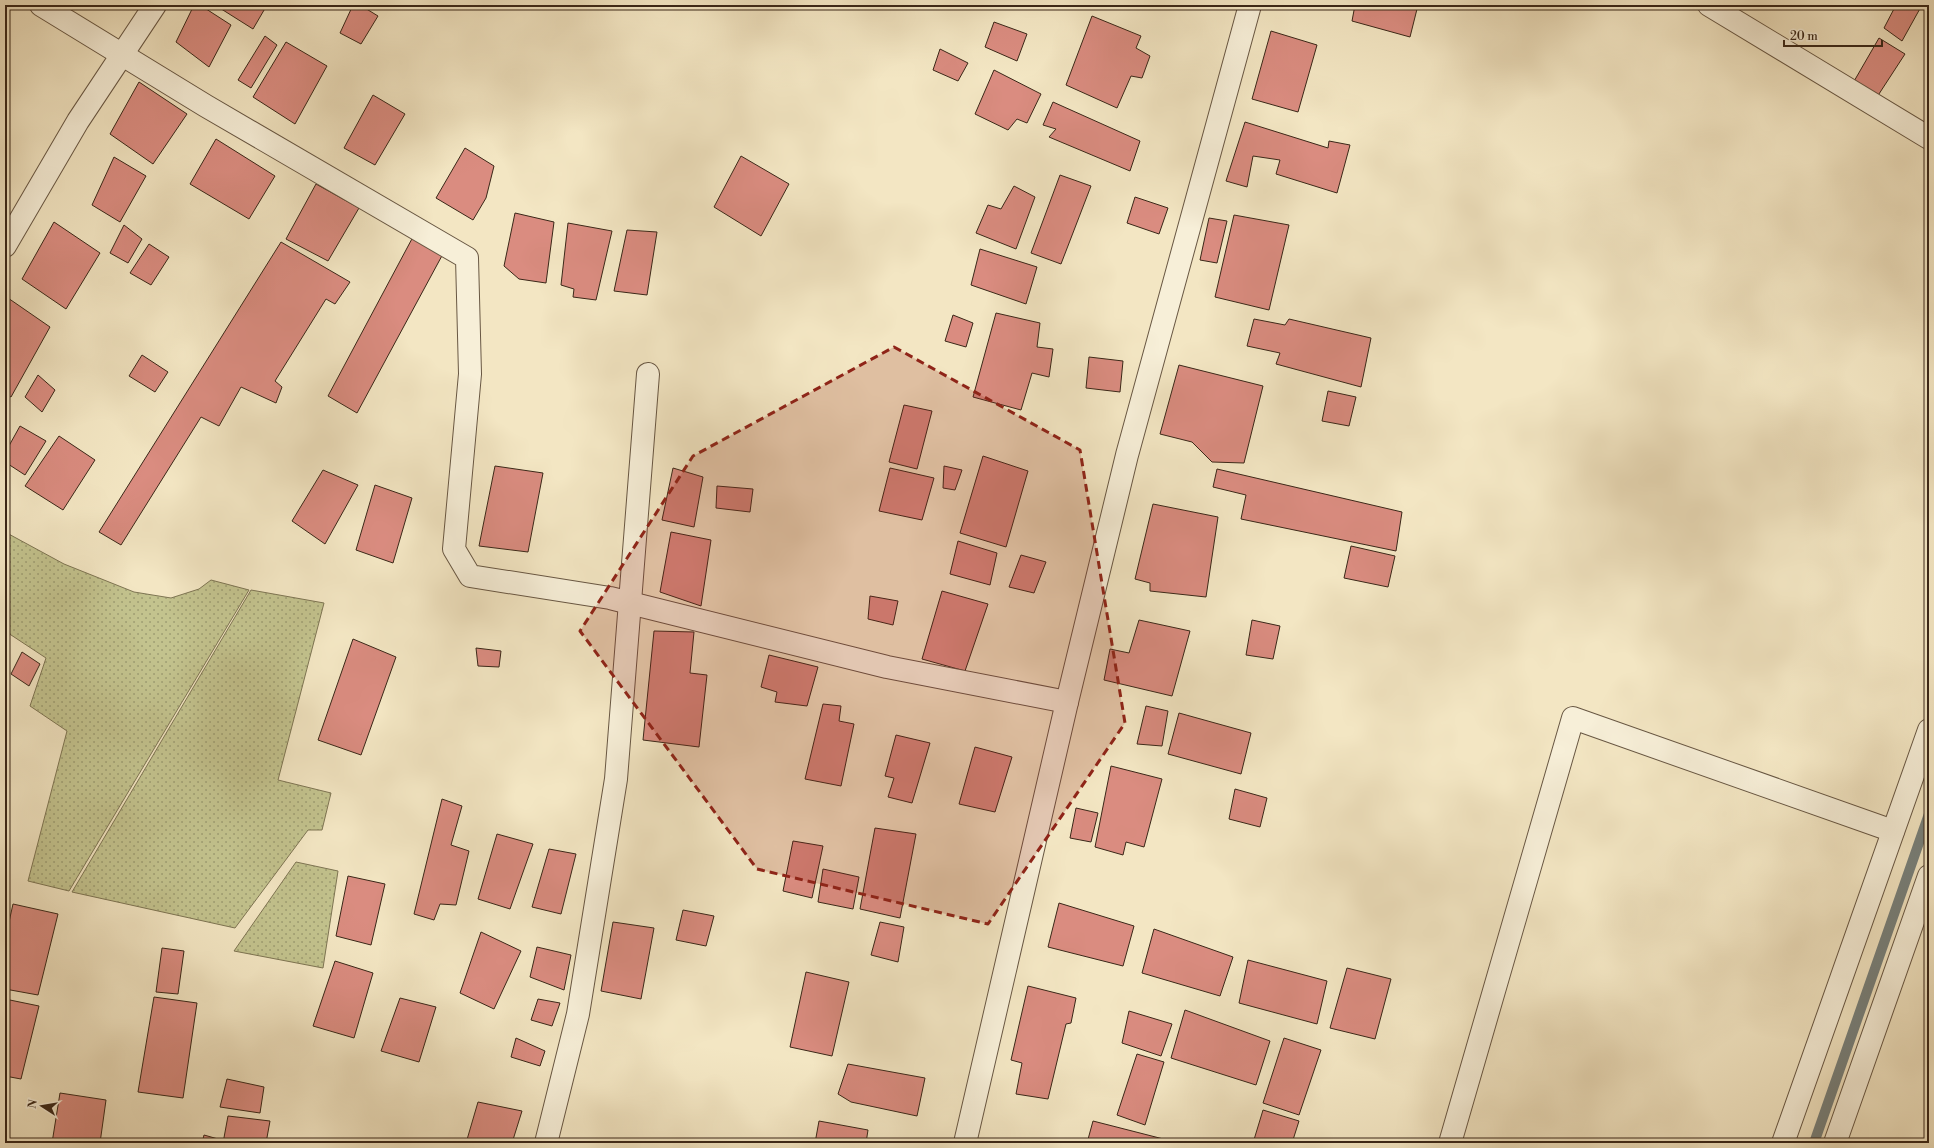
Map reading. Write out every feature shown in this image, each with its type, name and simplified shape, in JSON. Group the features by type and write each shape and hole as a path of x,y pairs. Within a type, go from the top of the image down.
{"street":[{"path":"41,5 122,55 467,258 470,374 454,550 470,576 630,603 887,667 1067,702"},
{"path":"5,246 78,121 155,5"},
{"path":"965,1143 1067,702 1128,455 1250,5"},
{"path":"1709,5 1929,138"},
{"path":"546,1143 578,1014 616,779 648,374"},
{"path":"1450,1143 1573,718 1893,831"},
{"path":"1783,1143 1929,730"},
{"path":"1836,1143 1929,876"}],"highlighted area":[{"path":"894,347 1080,450 1125,723 988,924 757,869 580,631 693,456"}],"green space":[{"path":"5,532 64,564 134,592 171,598 199,589 211,580 249,590 69,891 28,881 67,731 30,706 46,658 5,631"},
{"path":"251,590 324,603 278,780 331,793 322,830 308,830 235,928 72,892"},
{"path":"296,862 338,871 323,968 234,951"}],"building":[{"path":"194,5 200,5 231,25 209,67 176,42"},
{"path":"215,5 267,5 253,29"},
{"path":"353,5 360,5 378,16 361,44 340,33"},
{"path":"1355,5 1418,5 1410,37 1352,21"},
{"path":"1896,5 1922,5 1902,41 1884,28"},
{"path":"1092,16 1141,36 1136,48 1150,56 1142,78 1131,76 1117,108 1066,85"},
{"path":"994,22 1027,34 1017,61 985,47"},
{"path":"1271,31 1317,45 1298,112 1252,99"},
{"path":"265,36 277,45 251,88 238,80"},
{"path":"1879,38 1905,54 1877,97 1853,83"},
{"path":"286,42 327,66 295,124 253,97"},
{"path":"940,49 968,63 958,81 933,70"},
{"path":"994,70 1041,94 1027,123 1017,119 1008,130 975,114"},
{"path":"139,82 187,114 153,164 110,134"},
{"path":"373,95 405,114 375,165 344,148"},
{"path":"1053,102 1140,141 1130,171 1049,137 1056,129 1043,125"},
{"path":"1245,122 1328,148 1329,141 1350,145 1337,193 1276,174 1280,160 1253,156 1247,187 1226,181"},
{"path":"216,139 275,176 249,219 190,184"},
{"path":"465,148 494,166 486,198 473,220 436,198"},
{"path":"741,156 789,184 761,236 714,207"},
{"path":"114,157 146,176 120,222 92,205"},
{"path":"1060,175 1091,186 1061,264 1031,253"},
{"path":"316,184 359,208 328,261 286,239"},
{"path":"1014,186 1035,197 1016,249 976,233 988,205 1001,209"},
{"path":"1135,197 1168,208 1159,234 1127,223"},
{"path":"515,213 554,222 546,283 519,279 504,266"},
{"path":"1234,215 1289,225 1269,310 1215,297"},
{"path":"1209,218 1227,221 1217,263 1200,260"},
{"path":"54,222 100,253 66,309 22,279"},
{"path":"568,223 612,231 596,300 573,297 574,289 561,285"},
{"path":"124,225 142,239 128,263 110,253"},
{"path":"627,230 657,232 647,295 614,291"},
{"path":"414,235 444,252 357,413 328,396"},
{"path":"281,242 350,282 335,304 326,299 275,381 282,387 276,403 241,387 219,426 201,417 121,545 99,532"},
{"path":"149,244 169,257 151,285 130,273"},
{"path":"980,249 1037,267 1026,304 971,285"},
{"path":"8,298 50,327 11,397 5,394 5,304"},
{"path":"996,313 1040,323 1037,347 1053,349 1049,377 1032,373 1021,410 973,397"},
{"path":"953,315 973,323 966,347 945,341"},
{"path":"1254,319 1285,325 1289,319 1371,338 1361,387 1276,364 1280,353 1247,346"},
{"path":"142,355 168,372 155,392 129,376"},
{"path":"1089,357 1123,361 1120,392 1086,388"},
{"path":"1179,365 1263,386 1244,463 1212,462 1192,442 1160,434"},
{"path":"38,375 55,390 42,412 25,397"},
{"path":"1328,391 1356,397 1349,426 1322,421"},
{"path":"904,405 932,411 917,469 889,462"},
{"path":"20,426 46,441 25,475 5,462 5,453"},
{"path":"59,436 95,460 63,510 25,486"},
{"path":"983,456 1028,471 1006,547 960,533"},
{"path":"495,466 543,473 528,552 479,546"},
{"path":"944,466 962,470 955,490 943,488"},
{"path":"673,468 703,477 694,527 662,520"},
{"path":"890,468 934,478 922,520 879,511"},
{"path":"1217,469 1402,512 1396,551 1241,519 1246,495 1213,487"},
{"path":"323,470 358,485 325,544 292,521"},
{"path":"375,485 412,498 393,563 356,550"},
{"path":"717,486 753,489 750,512 716,508"},
{"path":"1153,504 1218,517 1206,597 1150,591 1150,583 1135,579"},
{"path":"671,532 711,540 701,606 660,592"},
{"path":"958,541 997,553 990,585 950,574"},
{"path":"1351,546 1395,556 1388,587 1344,578"},
{"path":"1021,555 1046,562 1034,593 1009,587"},
{"path":"942,591 988,604 965,671 922,659"},
{"path":"870,596 898,601 893,625 868,619"},
{"path":"1139,620 1190,631 1172,696 1104,680 1110,649 1129,653"},
{"path":"1252,620 1280,626 1273,659 1246,655"},
{"path":"654,631 694,632 690,673 707,675 699,747 643,740"},
{"path":"353,639 396,657 361,755 318,740"},
{"path":"476,648 501,651 499,667 478,666"},
{"path":"22,652 40,664 29,686 11,674"},
{"path":"769,655 818,667 807,706 775,702 777,692 761,687"},
{"path":"823,704 841,706 839,721 854,724 841,786 805,779"},
{"path":"1146,706 1168,711 1162,746 1137,744"},
{"path":"1179,713 1251,733 1241,774 1168,754"},
{"path":"896,735 930,743 912,803 888,797 894,778 885,776"},
{"path":"975,747 1012,757 995,812 959,804"},
{"path":"1111,766 1162,779 1144,847 1126,842 1123,855 1095,847"},
{"path":"1235,789 1267,798 1260,827 1229,819"},
{"path":"442,799 462,806 451,845 469,851 456,905 440,904 434,920 414,914"},
{"path":"1076,808 1098,813 1091,842 1070,838"},
{"path":"875,828 916,834 900,918 860,909"},
{"path":"497,834 533,844 510,909 478,899"},
{"path":"793,841 823,846 812,898 783,891"},
{"path":"549,849 576,854 561,914 532,907"},
{"path":"823,869 859,877 853,909 818,902"},
{"path":"348,876 385,884 371,945 336,936"},
{"path":"1059,903 1134,926 1123,966 1048,947"},
{"path":"13,904 58,914 38,995 5,989 5,940"},
{"path":"683,910 714,916 706,946 676,940"},
{"path":"613,922 654,928 641,999 601,991"},
{"path":"880,922 904,927 898,962 871,955"},
{"path":"1154,929 1233,957 1220,996 1142,973"},
{"path":"481,932 521,951 494,1009 460,993"},
{"path":"537,947 571,955 564,990 530,977"},
{"path":"162,948 184,951 178,994 156,992"},
{"path":"1248,960 1327,981 1317,1024 1239,1003"},
{"path":"335,961 373,973 354,1038 313,1026"},
{"path":"1347,968 1391,979 1375,1039 1330,1028"},
{"path":"806,972 849,982 832,1056 790,1047"},
{"path":"1028,986 1076,998 1071,1023 1066,1024 1048,1099 1016,1094 1022,1063 1011,1060"},
{"path":"154,997 197,1003 183,1098 138,1092"},
{"path":"400,998 436,1007 419,1062 381,1051"},
{"path":"5,999 39,1006 21,1079 5,1076"},
{"path":"538,999 560,1003 552,1026 531,1020"},
{"path":"1185,1010 1270,1041 1256,1085 1171,1058"},
{"path":"1129,1011 1172,1024 1161,1056 1122,1043"},
{"path":"516,1038 545,1051 540,1066 511,1057"},
{"path":"1284,1038 1321,1050 1299,1115 1263,1103"},
{"path":"1137,1054 1164,1062 1145,1125 1117,1115"},
{"path":"848,1064 925,1078 917,1116 851,1102 838,1094"},
{"path":"227,1079 264,1087 260,1113 220,1107"},
{"path":"60,1093 106,1100 100,1143 52,1143"},
{"path":"478,1102 522,1111 512,1143 466,1143"},
{"path":"1263,1110 1299,1121 1292,1143 1253,1143"},
{"path":"228,1116 270,1121 266,1143 223,1143"},
{"path":"819,1121 868,1130 866,1143 815,1143"},
{"path":"1093,1121 1179,1143 1087,1143"},
{"path":"204,1135 218,1139 217,1143 202,1143"}],"waterway":[{"path":"1814,1143 1929,814"}]}
